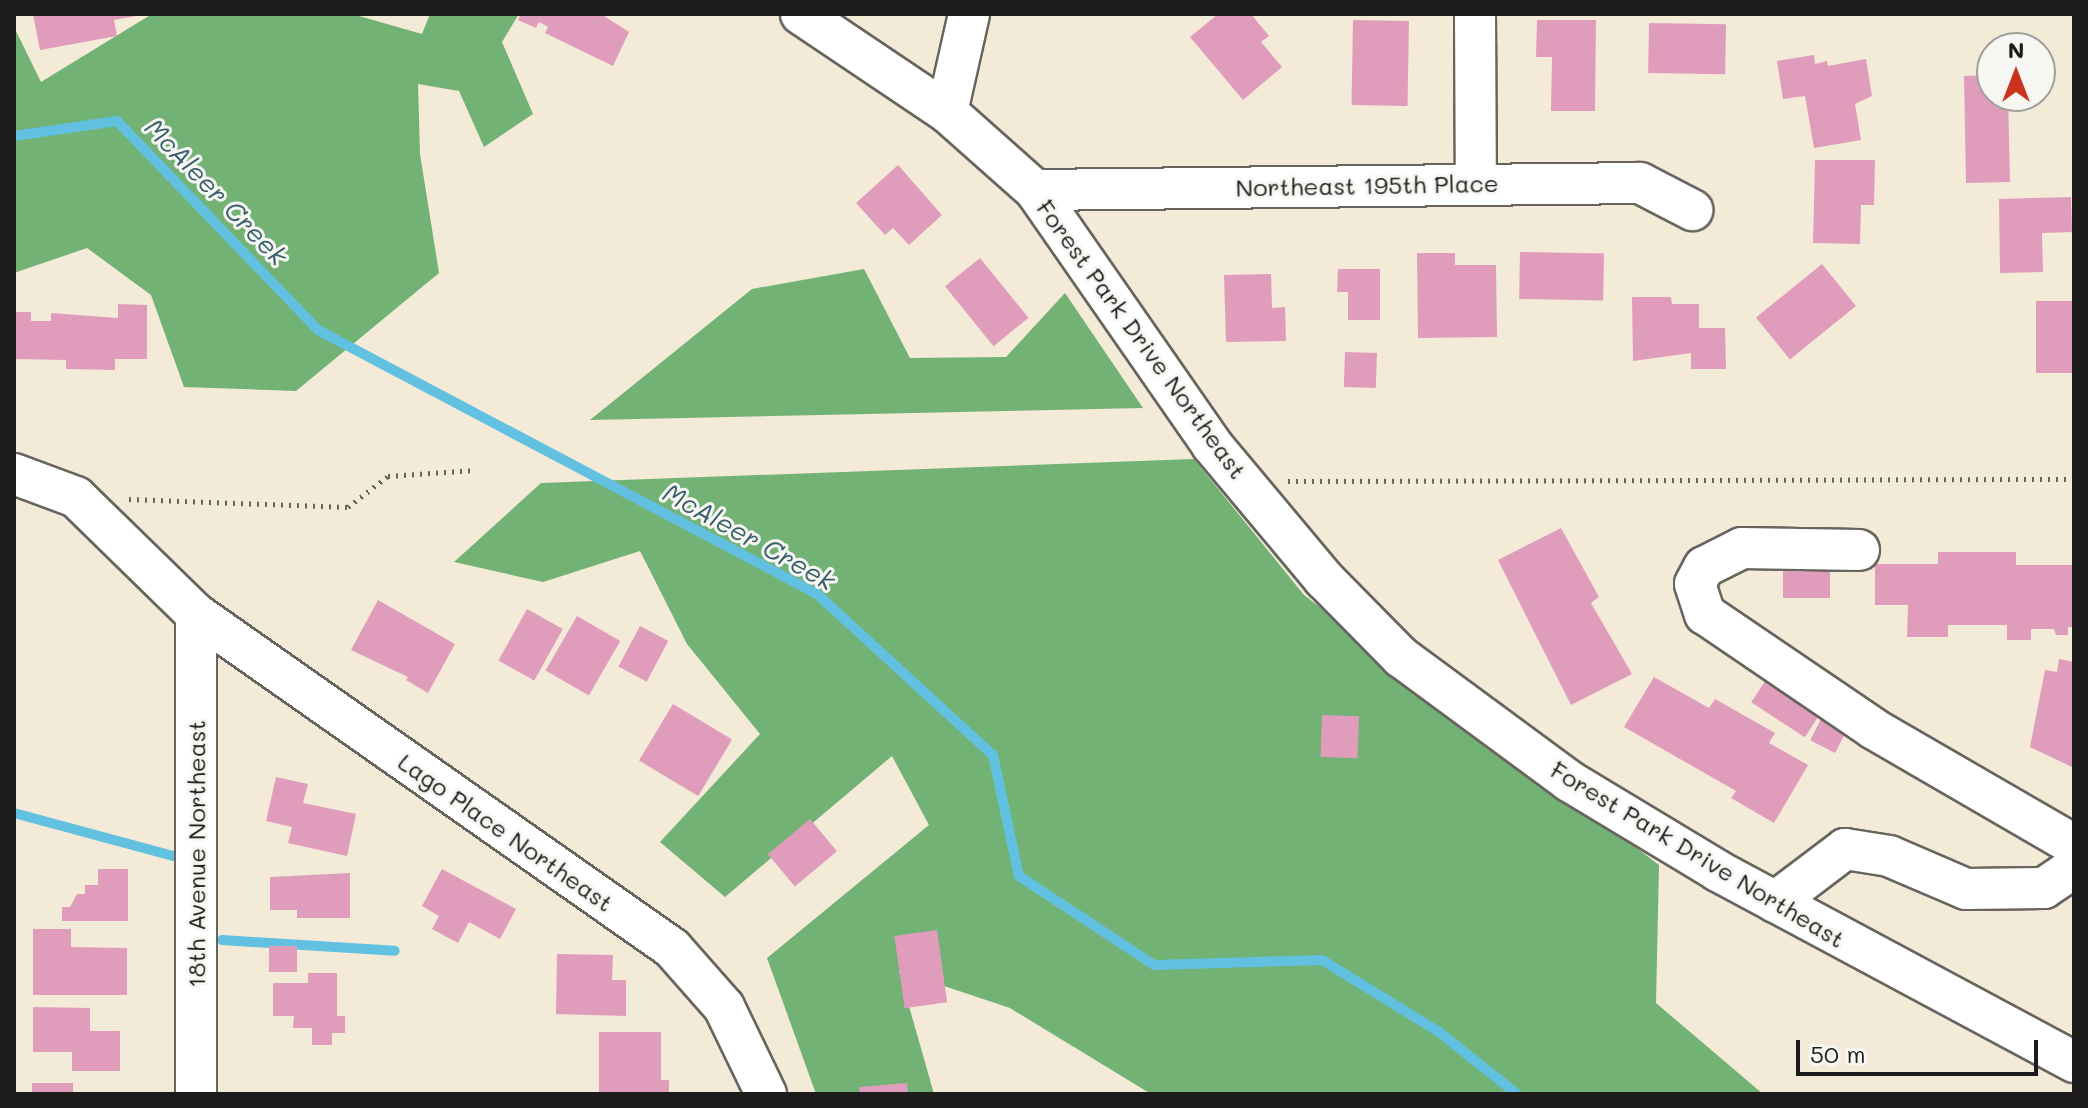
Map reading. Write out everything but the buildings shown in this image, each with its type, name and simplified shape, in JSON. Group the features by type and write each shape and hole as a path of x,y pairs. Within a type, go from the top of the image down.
{"street":[{"name":"Forest Park Drive Northeast","path":"801,14 947,112 1035,190 1243,481 1324,579 1401,657 1569,781 1775,902 2074,1062"},
{"path":"947,112 969,14"},
{"path":"1475,14 1476,183"},
{"name":"Northeast 195th Place","path":"1035,190 1640,183 1692,210"},
{"path":"14,474 76,497"},
{"name":"Lago Place Northeast","path":"76,497 196,614 672,948 724,1007 766,1094"},
{"path":"1859,550 1742,548 1704,567 1695,584 1705,614 1874,729 2074,845"},
{"name":"18th Avenue Northeast","path":"196,614 196,1094"},
{"path":"1775,902 1845,849 1867,849 1977,890 2044,888 2074,868"}],"path":[{"path":"76,497 348,507 388,476 475,470"},
{"path":"1243,481 2074,479"}],"green space":[{"path":"152,14 352,14 422,34 430,14 519,14 502,42 533,114 484,147 459,91 418,84 420,154 439,273 296,391 184,387 151,295 87,248 14,273 14,27 41,82"},
{"path":"864,269 910,358 1006,357 1065,293 1143,408 590,420 752,289"},
{"path":"1194,459 1304,595 1659,865 1656,1003 1763,1094 1151,1094 1010,1008 899,971 934,1094 816,1094 767,958 929,825 892,756 725,897 660,842 760,734 687,644 640,551 543,582 454,562 541,483"}],"waterway":[{"name":"McAleer Creek","path":"14,136 117,121 318,330 817,594 993,755 1019,876 1154,965 1322,960 1439,1032 1517,1094"},
{"path":"14,813 173,856"},
{"path":"222,940 395,951"}]}
